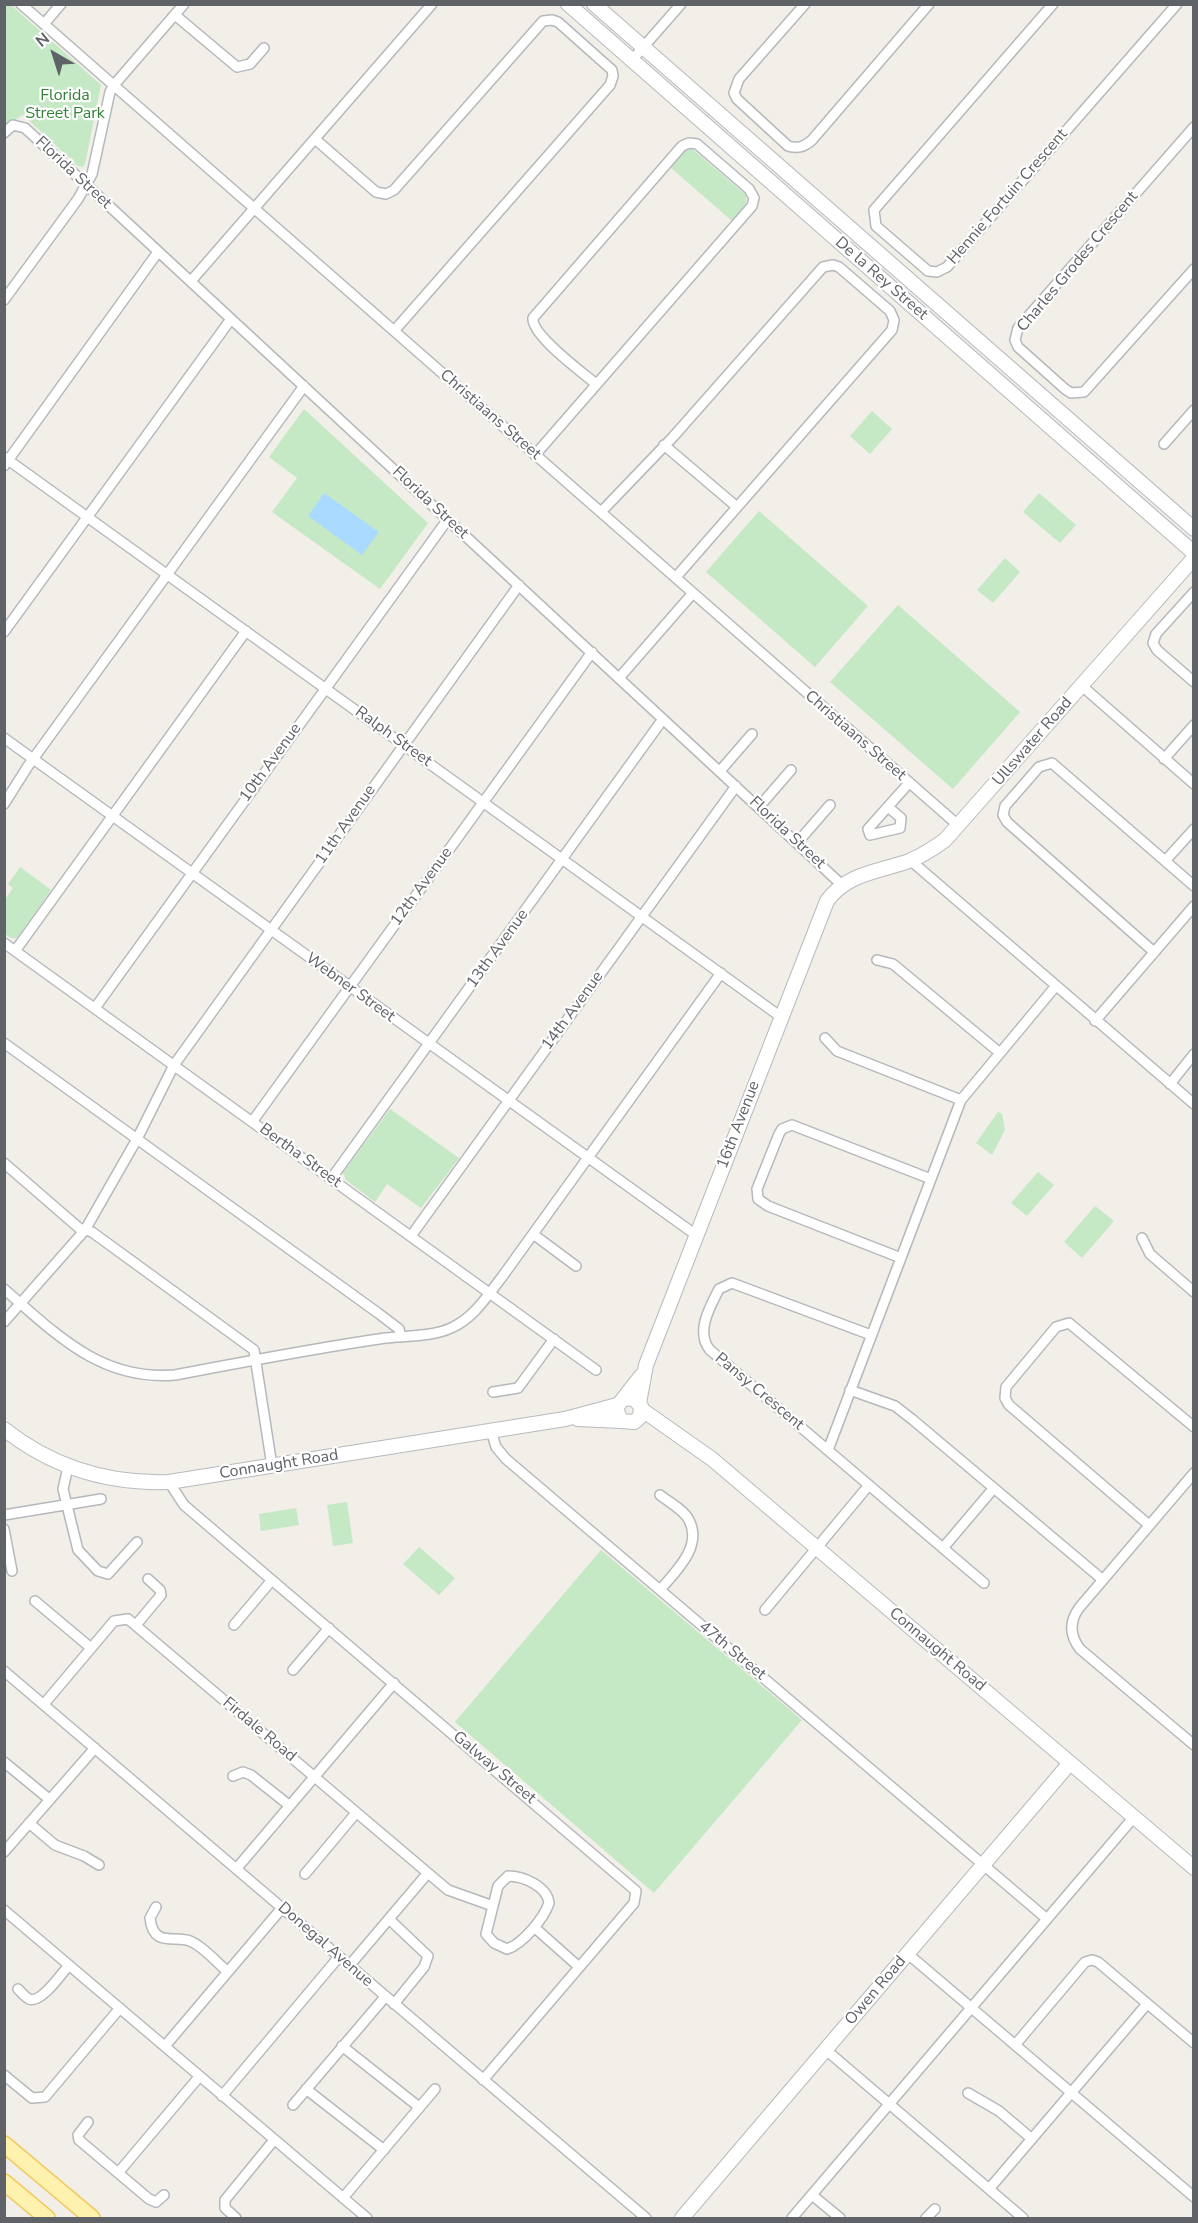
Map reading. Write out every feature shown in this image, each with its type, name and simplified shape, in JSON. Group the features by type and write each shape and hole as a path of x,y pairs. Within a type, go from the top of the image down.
{"main road":[{"path":"4,2144 92,2218"},
{"path":"4,2182 47,2218"}],"street":[{"name":"Christiaans Street","path":"21,4 959,826"},
{"path":"44,24 61,4"},
{"path":"4,300 92,174 110,92 114,85 184,4"},
{"path":"190,281 432,4"},
{"name":"De la Rey Street","path":"568,4 1194,553"},
{"name":"De la Rey Street","path":"594,4 1194,529"},
{"path":"632,60 681,4"},
{"path":"805,4 739,79 734,93 742,104 788,146 794,148 807,145 812,140 929,4"},
{"name":"Hennie Fortuin Crescent","path":"1053,4 874,210 876,226 928,271 937,272 947,267 1177,4"},
{"path":"175,15 237,67 250,64 264,48"},
{"path":"315,139 376,192 386,194 394,190 543,21 558,22 610,67 613,76 610,85 394,331"},
{"name":"Florida Street","path":"4,133 16,124 25,128 842,885"},
{"name":"Charles Grodes Crescent","path":"1194,127 1023,322 1015,333 1015,340 1018,347 1065,389 1071,393 1084,392 1194,268"},
{"path":"535,455 750,209 754,198 749,189 697,144 689,143 682,146 536,312 532,323 535,329 596,384"},
{"path":"6,461 158,252"},
{"path":"601,512 824,267 832,265 839,267 890,311 894,320 892,330 675,577"},
{"path":"4,632 231,319"},
{"path":"4,804 33,759 304,386"},
{"path":"1164,444 1194,410"},
{"path":"664,445 737,507"},
{"name":"Ralph Street","path":"6,461 88,517 781,1017"},
{"name":"10th Avenue","path":"95,1008 447,519"},
{"name":"Ullswater Road","path":"842,885 860,875 910,860 936,846 959,826 1194,558"},
{"name":"11th Avenue","path":"4,1322 85,1230 137,1139 174,1065 519,585"},
{"path":"1194,592 1156,634 1153,643 1157,650 1194,682"},
{"path":"619,678 693,593"},
{"path":"15,951 246,631"},
{"name":"12th Avenue","path":"252,1122 592,652"},
{"path":"1082,686 1194,784"},
{"name":"13th Avenue","path":"331,1179 663,719"},
{"path":"1164,759 1194,725"},
{"path":"720,771 752,734"},
{"name":"Webner Street","path":"4,738 587,1159 696,1235"},
{"path":"1154,952 1007,822 1003,815 1005,806 1039,767 1049,763 1057,766 1194,886"},
{"path":"759,807 791,770"},
{"path":"888,807 909,783"},
{"name":"14th Avenue","path":"411,1236 736,786"},
{"path":"797,843 830,805"},
{"path":"1165,861 1194,829"},
{"path":"910,860 1055,987 1194,1104"},
{"name":"16th Avenue","path":"640,1406 644,1372 696,1235 823,908 831,895 842,885"},
{"path":"1095,1021 1194,906"},
{"name":"Bertha Street","path":"4,943 596,1370"},
{"path":"877,960 893,964 1000,1053"},
{"path":"4,1289 76,1349 98,1362 122,1371 169,1376 449,1329 464,1322 490,1293 721,973"},
{"path":"828,1450 961,1100 1055,987"},
{"path":"825,1038 837,1051 961,1100"},
{"path":"4,1043 378,1313 399,1329 400,1337"},
{"path":"1170,1084 1194,1054"},
{"path":"901,1258 768,1206 759,1199 757,1189 779,1134 782,1129 792,1125 931,1179"},
{"path":"4,1163 85,1230 92,1232 254,1350 272,1466"},
{"path":"533,1234 576,1266"},
{"path":"1142,1238 1150,1254 1194,1292"},
{"name":"Pansy Crescent","path":"871,1335 738,1284 729,1283 719,1289 706,1320 703,1339 710,1350 984,1583"},
{"path":"1149,1525 1009,1405 1005,1398 1006,1387 1056,1327 1069,1323 1194,1427"},
{"path":"493,1392 518,1388 554,1339"},
{"name":"16th Avenue","path":"620,1402 644,1372"},
{"path":"850,1390 895,1406 1103,1580"},
{"path":"634,1399 640,1406 640,1417 627,1422 615,1413 620,1402 634,1399"},
{"name":"Connaught Road","path":"4,1429 27,1446 68,1467 119,1480 169,1482 565,1419 620,1402"},
{"name":"Connaught Road","path":"640,1406 712,1459 1194,1868"},
{"name":"Connaught Road","path":"565,1419 627,1422 679,1435"},
{"name":"47th Street","path":"491,1431 496,1447 506,1459 1047,1919"},
{"path":"68,1467 63,1489 79,1553 102,1574 111,1573 137,1542"},
{"path":"1194,1473 1073,1618 1072,1628 1075,1642 1080,1649 1194,1745"},
{"name":"Galway Street","path":"169,1482 184,1505 634,1888 637,1898 634,1903 483,2080"},
{"path":"765,1610 869,1485"},
{"path":"943,1548 993,1489"},
{"path":"660,1495 685,1514 692,1532 687,1558 660,1590"},
{"path":"4,1515 101,1499"},
{"path":"4,1529 12,1571"},
{"path":"44,1704 117,1619 128,1619 136,1625 161,1595 160,1590 148,1579"},
{"path":"234,1625 272,1580"},
{"path":"35,1601 91,1648"},
{"name":"Firdale Road","path":"136,1625 427,1874 452,1892 493,1906"},
{"path":"293,1670 329,1628"},
{"name":"Donegal Avenue","path":"4,1671 237,1868 338,1958 646,2218"},
{"path":"237,1868 394,1683"},
{"path":"4,1852 95,1748"},
{"path":"4,1762 49,1799"},
{"name":"Owen Road","path":"682,2218 1070,1763"},
{"path":"233,1776 243,1772 251,1775 290,1806"},
{"path":"305,1874 356,1813"},
{"path":"792,2218 1134,1817"},
{"path":"28,1823 55,1845 84,1856 99,1865"},
{"path":"349,1966 427,1874"},
{"path":"512,1876 531,1882 549,1899 547,1910 513,1948 500,1947 486,1934 493,1906 498,1886 504,1878 512,1876"},
{"path":"156,1907 150,1920 154,1930 166,1940 191,1941 227,1971"},
{"path":"165,2046 282,1908"},
{"path":"4,1910 367,2218"},
{"path":"389,1919 428,1956 424,1967 394,2004"},
{"path":"534,1927 579,1967"},
{"path":"908,1954 1194,2197"},
{"path":"222,2096 338,1958"},
{"path":"1015,2045 1089,1960 1098,1962 1194,2043"},
{"path":"18,1989 29,1999 36,2000 69,1965"},
{"path":"293,2105 385,1997"},
{"path":"989,2190 1147,2004"},
{"path":"4,2075 30,2097 42,2098 120,2008"},
{"path":"342,2046 419,2107"},
{"path":"826,2050 1023,2218"},
{"path":"118,2173 199,2077"},
{"path":"306,2089 384,2150"},
{"path":"343,2199 435,2089"},
{"path":"968,2093 999,2111 1032,2139"},
{"path":"88,2122 78,2134 79,2140 153,2201 158,2201 164,2195"},
{"path":"236,2218 225,2208 226,2197 274,2140"},
{"path":"812,2195 840,2218"},
{"path":"926,2218 935,2209"}],"green space":[{"name":"Florida Street Park","path":"5,5 11,5 101,85 85,164 82,167 78,166 23,115 5,126"},
{"path":"691,148 746,195 746,204 732,221 670,167 685,150"},
{"path":"304,409 428,523 380,589 272,512 297,478 269,457"},
{"path":"872,411 892,429 870,454 850,436"},
{"path":"1039,493 1076,525 1060,543 1023,512"},
{"path":"759,511 868,606 815,667 706,572"},
{"path":"1005,558 1020,572 993,603 977,590"},
{"path":"898,605 1020,712 953,789 830,682"},
{"path":"20,867 51,890 17,938 11,938 5,934 5,900 13,888 8,884"},
{"path":"390,1109 459,1158 421,1208 387,1184 375,1202 346,1180 343,1173"},
{"path":"998,1112 1002,1114 1005,1130 992,1155 976,1143"},
{"path":"1038,1172 1054,1185 1027,1216 1011,1203"},
{"path":"1095,1206 1114,1221 1082,1258 1064,1242"},
{"path":"347,1502 353,1543 333,1546 327,1505"},
{"path":"296,1508 299,1525 261,1531 259,1514"},
{"path":"419,1547 455,1578 439,1595 403,1564"},
{"path":"601,1550 802,1720 654,1893 455,1722"}],"water":[{"path":"324,493 379,532 362,555 308,516"}]}
